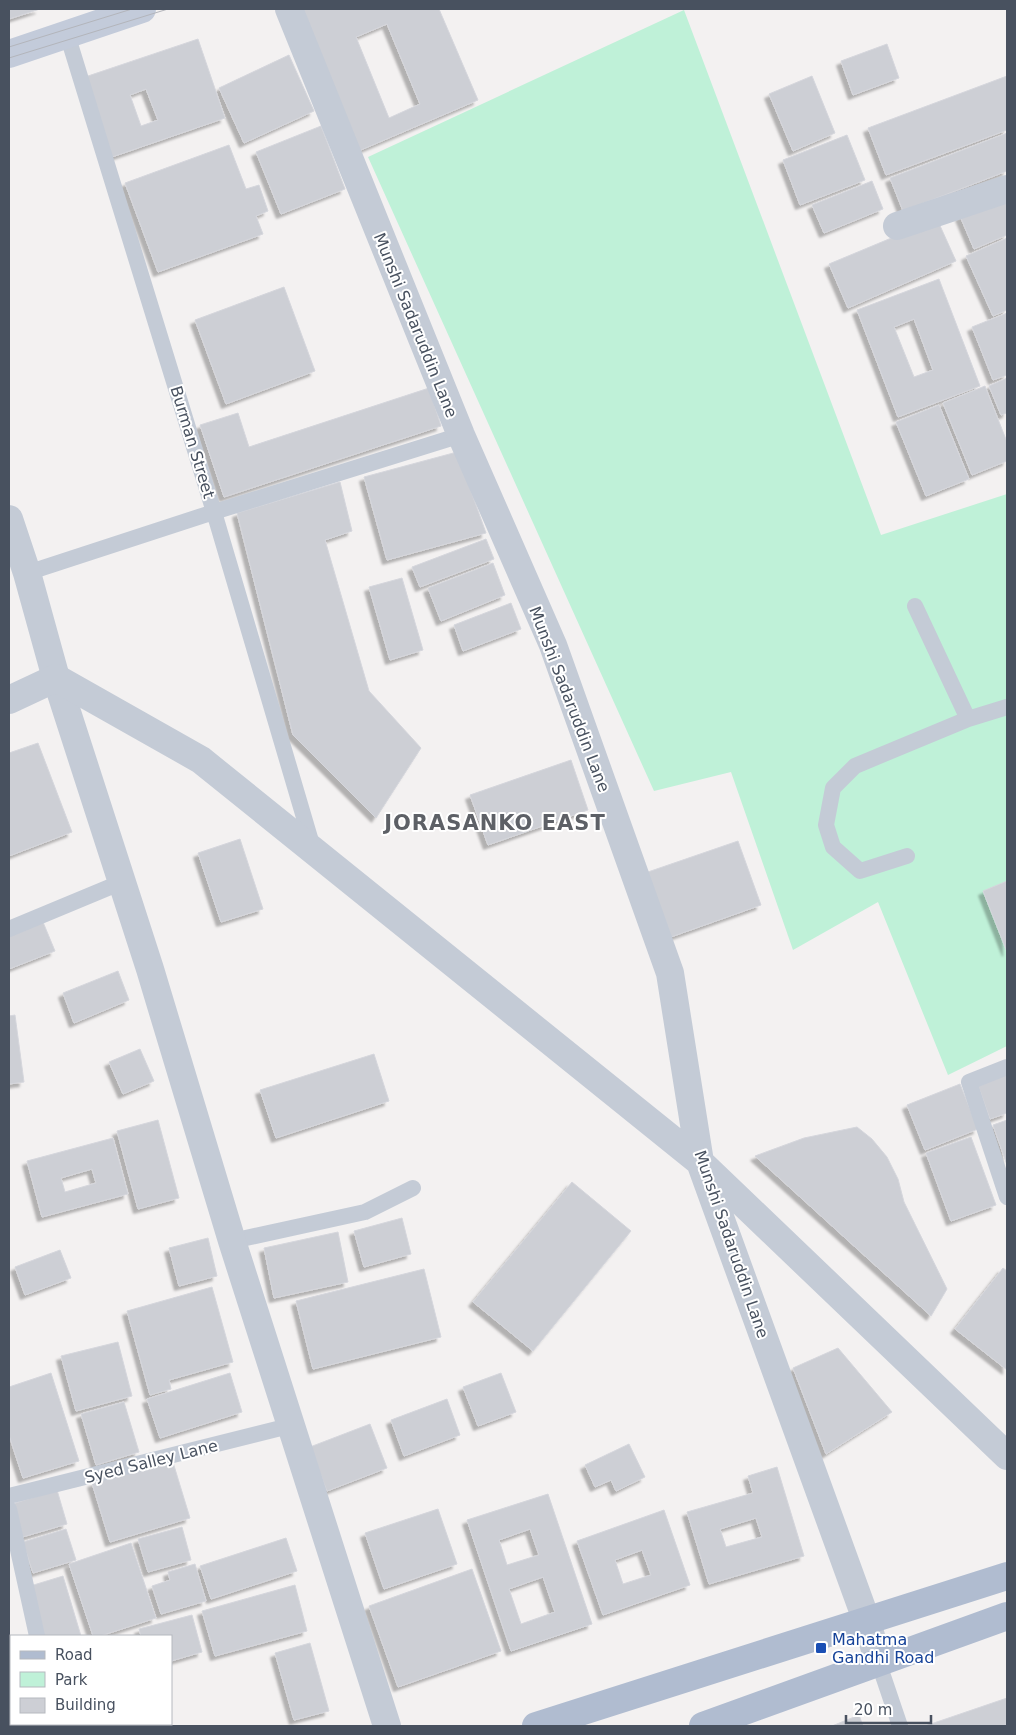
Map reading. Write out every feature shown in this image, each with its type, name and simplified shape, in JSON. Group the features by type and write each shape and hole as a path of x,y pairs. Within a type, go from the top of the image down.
{"main road":[{"path":"9,54 142,9"},
{"path":"536,1726 1007,1576"},
{"path":"704,1726 1007,1616"}],"street":[{"name":"Munshi Sadaruddin Lane","path":"289,9 461,435 553,645 670,973 700,1162 867,1622 879,1664"},
{"path":"897,226 1007,189"},
{"path":"9,520 27,573 56,678 122,882 232,1241 293,1426 387,1726"},
{"path":"56,678 201,760 700,1162 1007,1456"},
{"path":"9,700 56,678"}],"lane":[{"name":"Burman Street","path":"67,34 214,512 314,852"},
{"path":"27,573 461,435"},
{"path":"915,606 968,720"},
{"path":"906,856 860,871 832,847 826,825 833,788 855,766 968,720 1007,707"},
{"path":"9,929 122,882"},
{"path":"1007,1067 969,1082 1007,1197"},
{"path":"232,1241 366,1212 413,1188"},
{"name":"Syed Salley Lane","path":"9,1496 293,1426"},
{"path":"9,1509 37,1635"},
{"path":"879,1664 900,1726"}],"green space":[{"path":"684,10 881,535 1007,494 1007,1046 948,1075 878,902 793,950 731,772 654,791 368,157"}],"building":[{"path":"9,9 40,9 9,19"},
{"path":"295,9 439,9 478,100 356,152","holes":["387,24 420,104 389,118 356,37"]},
{"path":"198,39 225,118 112,157 85,77","holes":["146,89 158,120 141,126 130,95"]},
{"path":"887,44 899,78 853,95 841,61"},
{"path":"289,55 314,111 244,143 219,88"},
{"path":"812,76 835,133 793,151 769,94"},
{"path":"1007,76 1007,130 886,175 868,128"},
{"path":"321,126 345,189 281,214 256,152"},
{"path":"1007,133 1007,171 903,211 890,178"},
{"path":"847,135 865,180 800,205 783,160"},
{"path":"229,145 246,189 259,185 268,211 256,216 263,234 158,272 125,183"},
{"path":"872,181 883,209 824,233 812,205"},
{"path":"1007,196 1007,235 974,249 960,216"},
{"path":"937,219 956,261 848,308 829,264"},
{"path":"1007,238 1007,310 993,316 966,256"},
{"path":"939,279 980,386 898,417 857,310","holes":["914,319 933,370 914,377 894,327"]},
{"path":"284,287 315,371 226,404 195,320"},
{"path":"1007,313 1007,375 993,380 972,327"},
{"path":"1007,378 1007,413 1001,415 989,386"},
{"path":"985,386 1007,442 1007,461 972,475 943,403"},
{"path":"429,388 441,426 224,497 200,425 238,413 249,447"},
{"path":"939,405 969,479 926,496 896,422"},
{"path":"457,452 486,533 387,560 364,477"},
{"path":"340,482 352,531 325,540 369,691 421,748 376,818 293,735 237,513"},
{"path":"486,539 494,559 420,587 412,567"},
{"path":"493,563 505,595 441,621 428,588"},
{"path":"402,578 423,650 390,660 369,587"},
{"path":"511,603 521,629 463,651 454,625"},
{"path":"38,743 72,832 9,856 9,753"},
{"path":"571,760 588,810 488,845 470,795"},
{"path":"240,839 263,909 221,922 198,853"},
{"path":"738,841 761,905 668,938 645,873"},
{"path":"1007,881 1007,952 983,891"},
{"path":"43,922 55,951 9,969 9,935"},
{"path":"118,971 129,1000 74,1023 63,993"},
{"path":"15,1015 24,1082 9,1084 9,1016"},
{"path":"140,1049 154,1081 123,1094 109,1062"},
{"path":"374,1054 389,1101 276,1138 260,1090"},
{"path":"1007,1074 1007,1113 990,1119 978,1085"},
{"path":"960,1084 978,1129 925,1150 907,1105"},
{"path":"158,1120 179,1198 138,1209 117,1131"},
{"path":"1007,1120 1007,1165 993,1125"},
{"path":"857,1127 872,1139 887,1157 898,1179 904,1202 947,1289 931,1316 755,1156 804,1138"},
{"path":"971,1137 996,1205 951,1221 926,1153"},
{"path":"113,1138 128,1194 42,1217 27,1161"},
{"path":"92,1169 96,1183 65,1192 61,1178"},
{"path":"572,1182 631,1231 533,1351 473,1302"},
{"path":"402,1218 411,1254 364,1267 354,1231"},
{"path":"338,1232 348,1282 274,1298 264,1248"},
{"path":"208,1238 217,1276 179,1286 169,1248"},
{"path":"60,1250 71,1278 25,1295 15,1267"},
{"path":"1003,1268 1007,1271 1007,1370 955,1329"},
{"path":"424,1269 441,1337 313,1369 296,1301"},
{"path":"212,1287 233,1362 169,1380 171,1389 150,1395 127,1311"},
{"path":"118,1342 132,1396 76,1411 61,1356"},
{"path":"838,1348 892,1412 826,1454 793,1368"},
{"path":"51,1373 79,1461 23,1478 9,1435 9,1387"},
{"path":"230,1373 242,1412 160,1438 147,1399"},
{"path":"501,1373 516,1412 478,1426 463,1387"},
{"path":"447,1399 460,1435 404,1456 391,1420"},
{"path":"124,1402 139,1452 96,1465 81,1414"},
{"path":"370,1424 387,1468 327,1491 310,1447"},
{"path":"629,1444 645,1477 616,1491 611,1480 595,1487 585,1465"},
{"path":"172,1459 190,1518 110,1542 92,1483"},
{"path":"777,1467 804,1556 709,1584 687,1512 753,1493 748,1476","holes":["756,1518 762,1537 726,1547 720,1529"]},
{"path":"57,1490 67,1524 19,1538 9,1505"},
{"path":"548,1494 592,1624 511,1651 467,1520","holes":["530,1529 539,1555 507,1565 499,1540","543,1577 555,1612 521,1624 509,1589"]},
{"path":"438,1509 457,1564 384,1589 365,1533"},
{"path":"664,1510 690,1585 603,1615 577,1541","holes":["642,1550 651,1575 623,1584 615,1560"]},
{"path":"182,1527 191,1560 148,1572 138,1539"},
{"path":"66,1529 76,1560 33,1573 23,1542"},
{"path":"286,1538 297,1571 211,1599 200,1566"},
{"path":"131,1543 156,1618 103,1635 93,1635 69,1564"},
{"path":"195,1564 206,1601 161,1614 152,1586 170,1580 168,1572"},
{"path":"472,1569 501,1651 398,1687 369,1606"},
{"path":"63,1576 81,1635 42,1635 27,1587"},
{"path":"295,1585 307,1631 215,1656 202,1611"},
{"path":"192,1615 202,1652 172,1661 172,1635 141,1635 139,1629"},
{"path":"310,1643 329,1711 294,1720 275,1653"},
{"path":"1007,1698 1007,1726 925,1726"},
{"path":"859,1715 863,1726 832,1726"}],"tram line":[{"path":"9,47 132,9"},
{"path":"9,58 168,9"}],"place":[{"name":"Mahatma Gandhi Road","path":"821,1648"}],"district":[{"name":"JORASANKO EAST","path":"495,823"}]}
